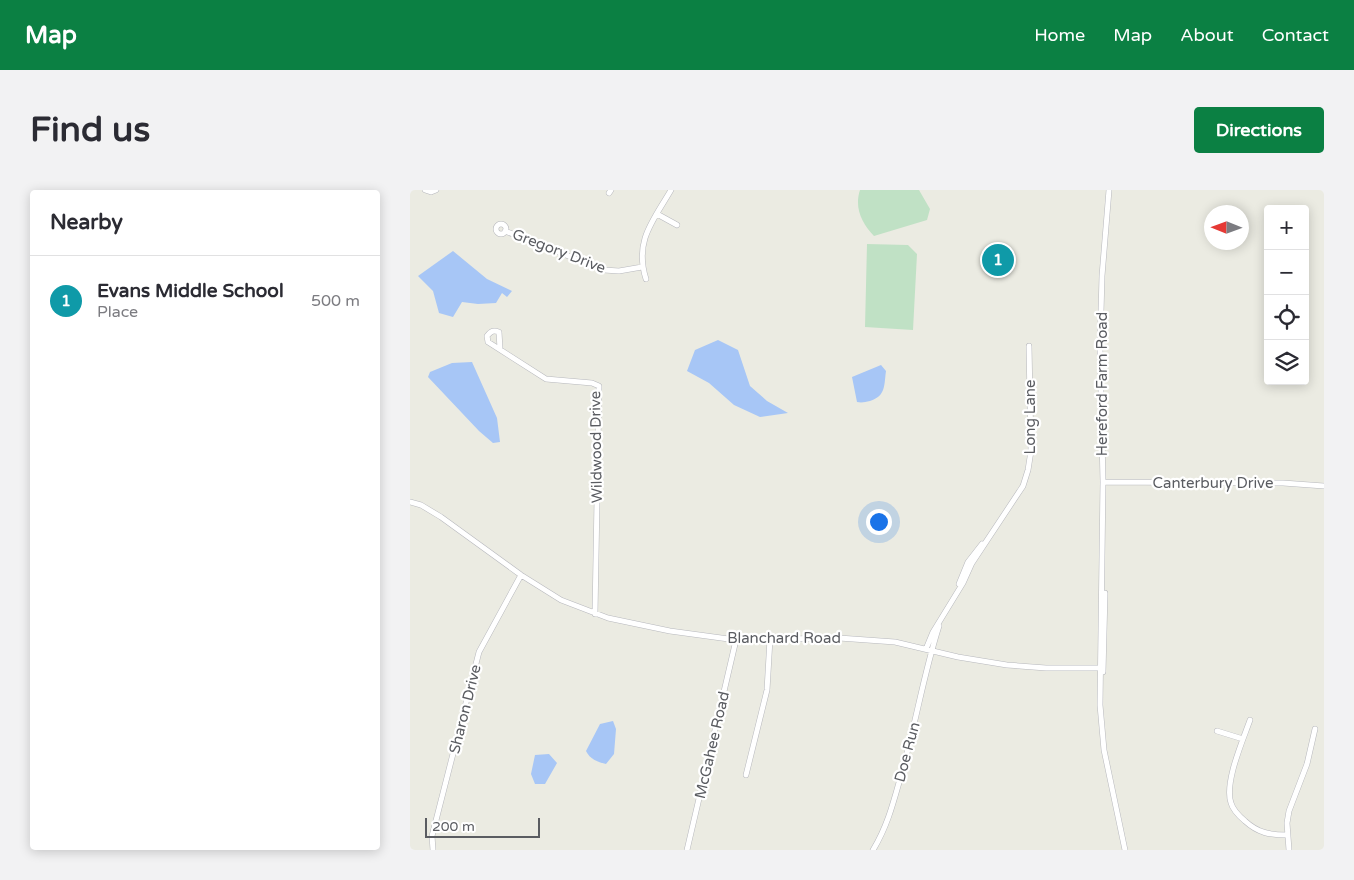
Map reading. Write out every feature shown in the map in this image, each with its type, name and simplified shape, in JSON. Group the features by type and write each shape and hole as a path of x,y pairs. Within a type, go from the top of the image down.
{"street":[{"path":"425,190 431,192 436,190"},
{"path":"646,279 642,267 641,250 643,242 670,190"},
{"name":"Hereford Farm Road","path":"1109,190 1102,276 1100,348 1103,482 1100,705 1104,750 1124,850"},
{"path":"657,214 677,225"},
{"name":"Gregory Drive","path":"506,231 604,270 619,271 642,267"},
{"name":"Long Lane","path":"929,650 940,620 955,596 968,562 989,536 1023,486 1030,462 1029,346"},
{"name":"Wildwood Drive","path":"500,349 546,379 599,386 595,614"},
{"name":"Canterbury Drive","path":"1103,482 1324,486"},
{"name":"Blanchard Road","path":"410,502 420,505 441,517 521,575 561,600 608,618 670,631 736,640 839,638 895,642 958,657 1007,664 1046,668 1100,668"},
{"name":"Sharon Drive","path":"433,850 432,836 479,652 521,575"},
{"name":"Hereford Farm Road","path":"1100,705 1105,637 1105,591 1103,578"},
{"path":"746,775 767,690 770,639"},
{"name":"McGahee Road","path":"687,850 736,640"},
{"name":"Doe Run","path":"873,850 891,814 909,747 929,650"},
{"path":"1250,720 1229,786 1231,803 1242,819 1260,832 1287,835"},
{"path":"1289,850 1287,835 1289,811 1308,764 1315,729"},
{"path":"1217,731 1243,739"}],"green space":[{"path":"860,190 919,190 930,209 927,220 874,236 860,215 858,197"},
{"path":"867,244 908,245 917,254 913,330 865,327"}],"water":[{"path":"453,251 487,279 512,291 507,297 502,293 496,303 478,304 462,302 453,317 439,313 433,291 418,276"},
{"path":"718,340 738,350 750,386 767,401 788,413 760,417 734,405 709,383 687,371 695,350"},
{"path":"472,362 497,418 500,442 493,443 479,431 428,377 430,372 452,363"},
{"path":"881,365 886,371 882,393 870,401 857,402 852,377"},
{"path":"613,721 616,729 614,754 606,764 594,760 586,751 600,724"},
{"path":"549,754 557,763 545,784 535,784 531,774 535,755"}],"place":[{"name":"Evans Middle School","path":"998,260"}]}
